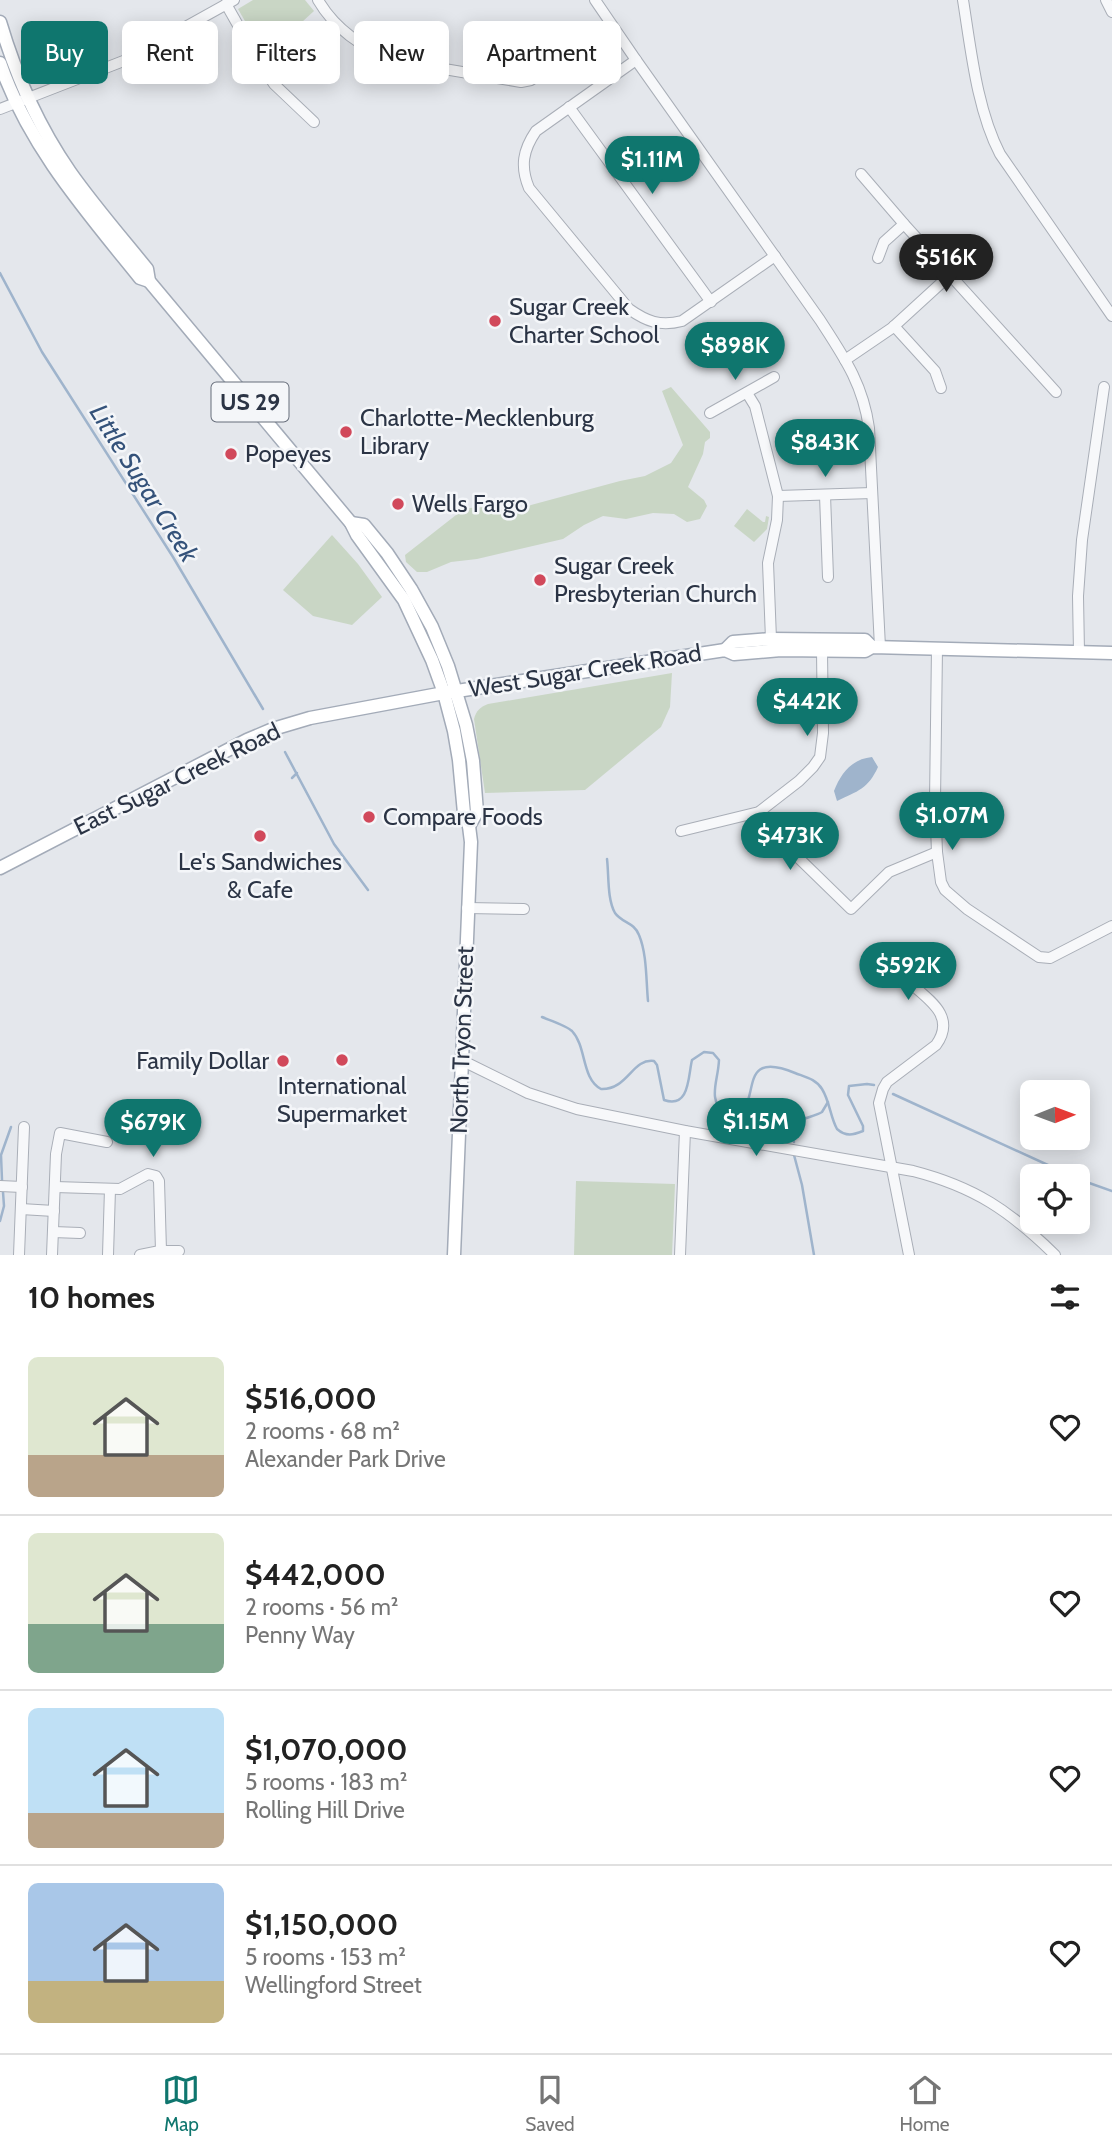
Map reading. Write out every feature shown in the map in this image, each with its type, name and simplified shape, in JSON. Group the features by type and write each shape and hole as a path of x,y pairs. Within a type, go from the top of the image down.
{"main road":[{"name":"North Tryon Street","path":"0,22 22,101"},
{"name":"North Tryon Street","path":"0,63 65,165 147,270 149,281 351,523 364,525 387,554 411,589 441,647 450,692 464,813 470,826 471,843 454,1255"},
{"name":"West Sugar Creek Road","path":"725,650 733,642 771,639 865,640 876,647"},
{"name":"West Sugar Creek Road","path":"450,692 725,650 734,654 781,650 865,651 876,647 1112,653"},
{"name":"East Sugar Creek Road","path":"0,868 221,752 273,729 312,718 450,692"}],"street":[{"path":"318,0 326,13 349,36 378,54 397,61 463,72"},
{"path":"595,0 608,21"},
{"path":"963,0 984,113 993,141 1112,316"},
{"path":"0,109 125,60 230,2 256,57 274,84 314,122"},
{"path":"621,39 820,320 862,394 866,408 872,493 876,647"},
{"path":"636,60 536,131 527,144 523,159 523,175 529,188 629,309 643,319 668,325 682,321 775,256"},
{"path":"569,107 710,302"},
{"path":"861,174 1056,392"},
{"path":"878,258 884,242 904,224"},
{"path":"845,360 894,326 950,275"},
{"path":"894,326 935,370 942,388"},
{"path":"710,414 774,377"},
{"path":"1079,652 1078,596 1082,540 1104,387"},
{"path":"747,393 755,406 778,496 768,564 771,639"},
{"path":"778,496 872,493"},
{"path":"825,495 828,577"},
{"path":"937,648 937,852 941,882 945,890 967,909 1036,956 1050,958 1112,926"},
{"path":"681,831 759,812 799,782 813,767 820,757 823,733 822,650"},
{"path":"759,812 765,825 851,909 889,872 937,852"},
{"path":"467,908 524,909"},
{"path":"886,963 935,1003 943,1023 941,1037 936,1045 895,1074 883,1089 880,1112 909,1255"},
{"path":"461,1060 546,1100 577,1109 935,1177 981,1196 1011,1215 1055,1255"},
{"path":"19,1255 24,1127"},
{"path":"680,1255 685,1131"},
{"path":"52,1255 56,1154 60,1133 107,1142"},
{"path":"55,1187 124,1188 148,1174 158,1178 161,1251"},
{"path":"0,1186 22,1187"},
{"path":"108,1255 110,1189"},
{"path":"21,1209 54,1211"},
{"path":"53,1232 80,1233"},
{"path":"139,1255 178,1251"}],"green space":[{"path":"253,0 305,0 314,11 303,21 245,21 238,9"},
{"path":"671,387 710,432 710,438 705,442 703,454 688,487 704,500 707,506 700,519 687,522 674,514 653,513 626,519 603,516 563,539 477,559 451,562 427,572 417,572 406,562 405,555 469,508 518,511 531,505 645,476 671,463 683,445 662,391"},
{"path":"747,509 763,522 766,516 769,517 767,529 754,542 734,526"},
{"path":"332,535 382,597 352,625 313,616 283,590"},
{"path":"672,673 670,707 661,727 585,790 485,793 474,719 483,706"},
{"path":"576,1181 675,1184 672,1255 574,1255"}],"water":[{"path":"872,757 878,767 870,780 851,795 837,801 834,791 840,778 853,764"}],"waterway":[{"name":"Little Sugar Creek","path":"0,273 42,352 173,557 263,709"},
{"name":"Little Sugar Creek","path":"285,752 334,844 368,890"},
{"name":"Little Sugar Creek","path":"292,778 297,773"},
{"path":"607,859 612,907 618,916 634,927 642,942 648,1001"},
{"name":"Little Sugar Creek","path":"542,1017 572,1031 580,1045 590,1078 601,1089 618,1085 640,1064 654,1061 664,1100 673,1102 683,1096 692,1060 704,1052 713,1053 719,1060 716,1102 725,1116 738,1114 746,1107 755,1075 762,1068 775,1067 817,1083 825,1094 837,1129 853,1134 863,1131 863,1126 848,1095 849,1086 874,1085"},
{"path":"893,1094 1046,1164"},
{"name":"Little Sugar Creek","path":"794,1142 790,1132 792,1127 799,1121 822,1112 828,1102"},
{"path":"2,1180 1,1155 11,1127"},
{"name":"Little Sugar Creek","path":"794,1155 814,1255"},
{"path":"1090,1183 1112,1191"},
{"path":"0,1221 4,1206 3,1192"}],"place":[{"name":"Sugar Creek Charter School","path":"495,321"},
{"name":"Charlotte-Mecklenburg Library","path":"346,432"},
{"name":"Popeyes","path":"231,454"},
{"name":"Wells Fargo","path":"398,504"},
{"name":"Sugar Creek Presbyterian Church","path":"540,580"},
{"name":"Compare Foods","path":"369,817"},
{"name":"Le's Sandwiches & Cafe","path":"260,836"},
{"name":"International Supermarket","path":"342,1060"},
{"name":"Family Dollar","path":"283,1061"}]}
